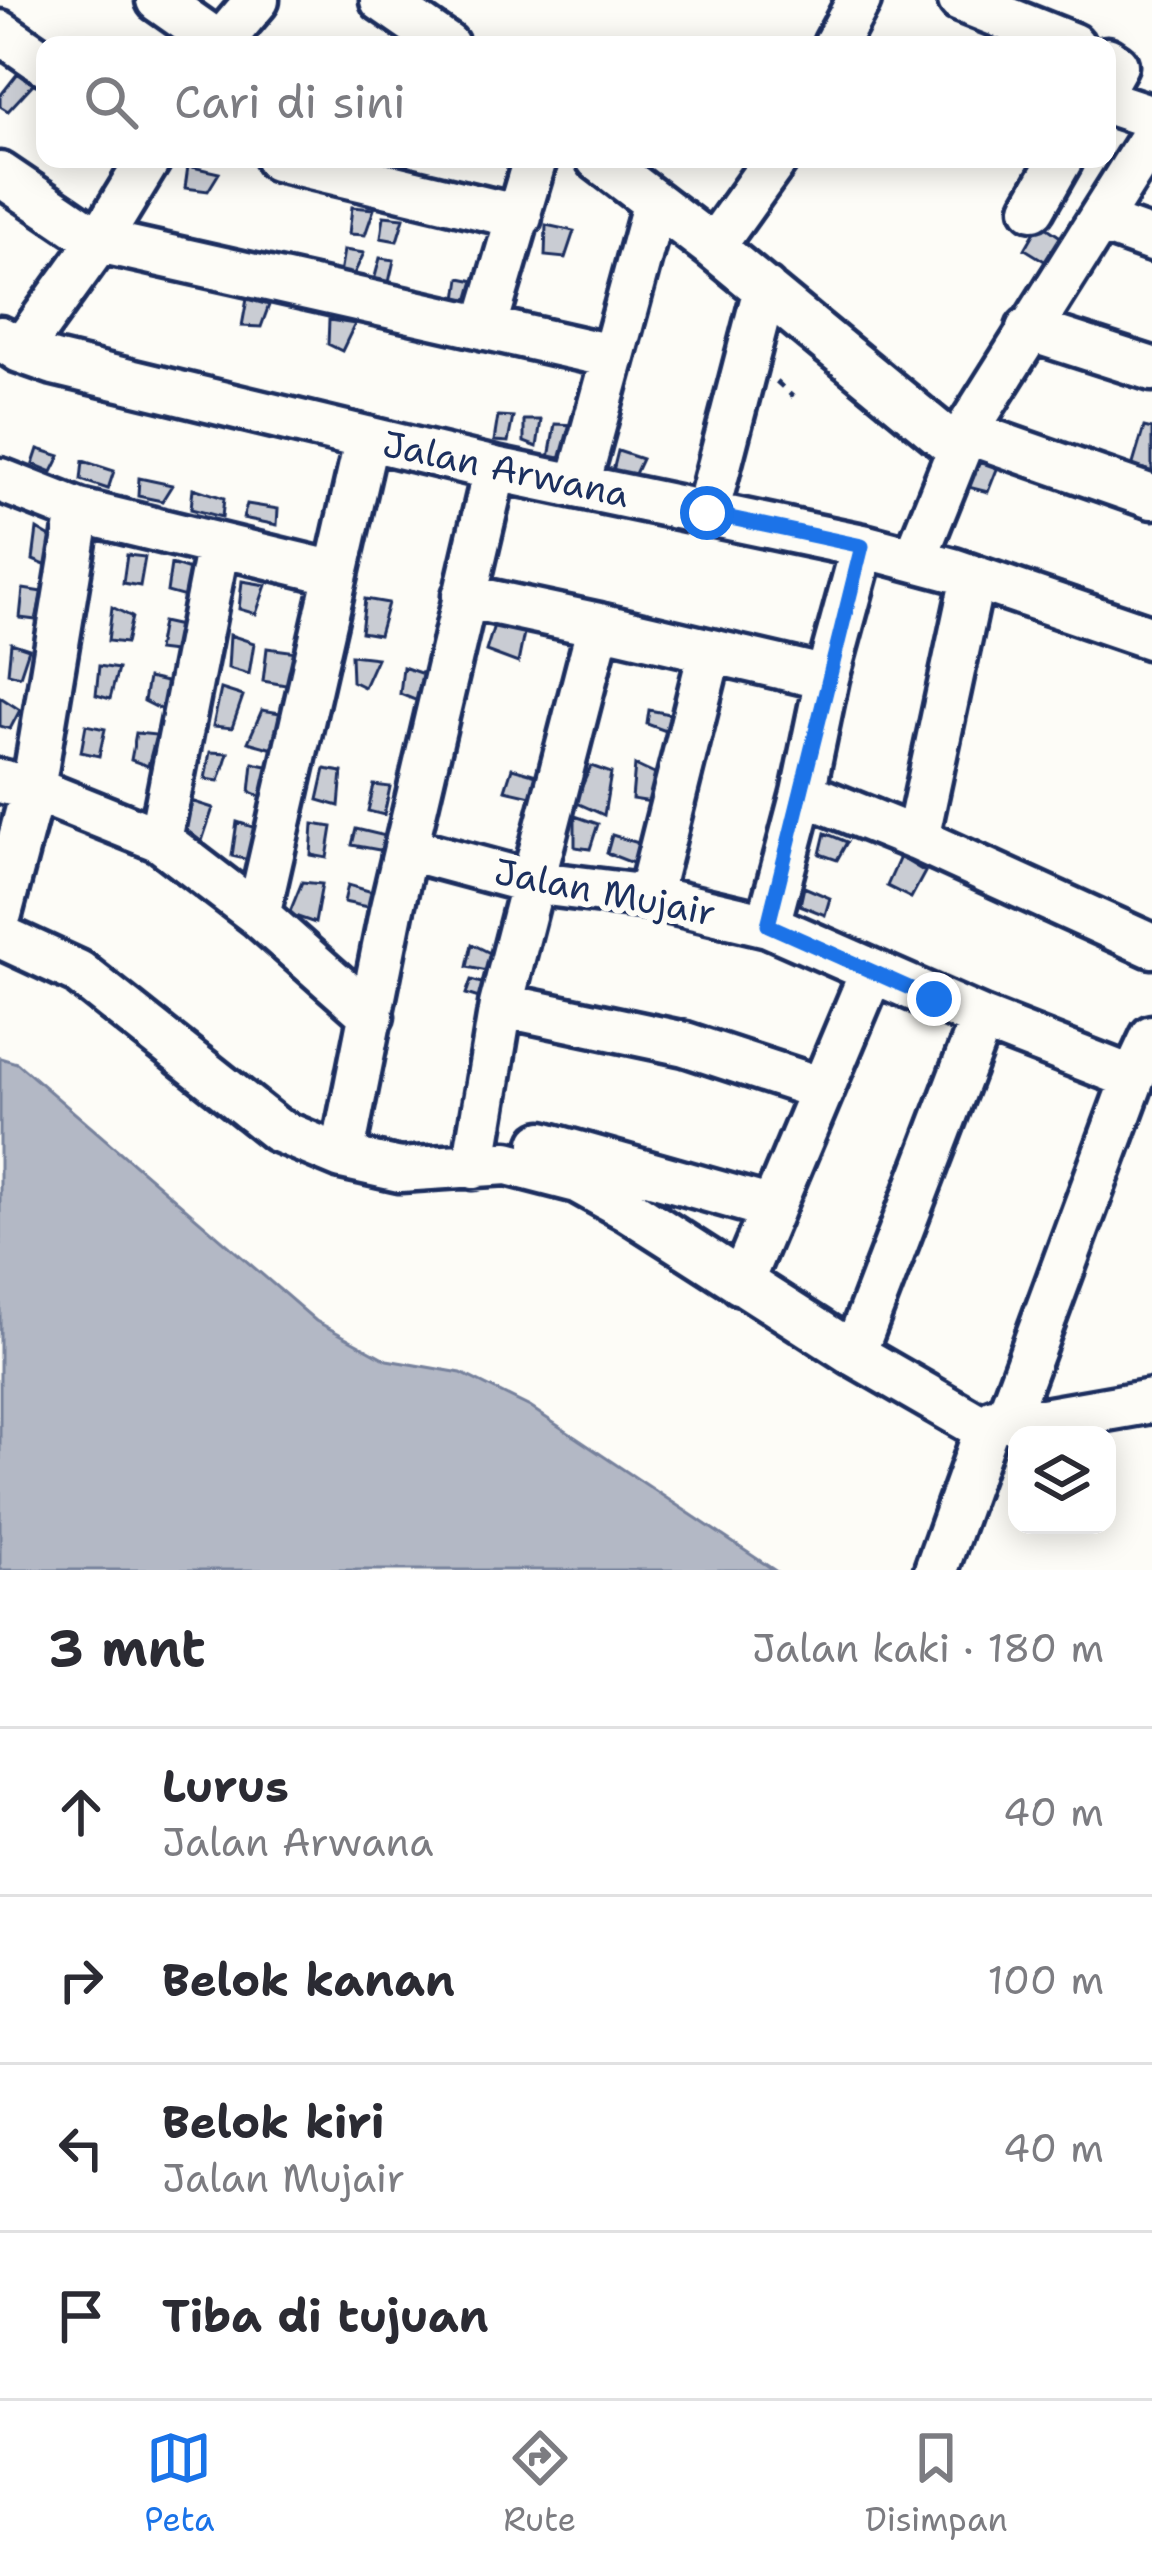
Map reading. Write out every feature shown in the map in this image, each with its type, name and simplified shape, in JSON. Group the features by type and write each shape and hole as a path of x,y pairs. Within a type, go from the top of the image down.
{"street":[{"path":"158,0 208,36"},
{"path":"227,36 257,0"},
{"path":"382,0 435,36"},
{"path":"841,36 859,0"},
{"path":"960,0 1050,36"},
{"path":"0,32 36,57"},
{"path":"1116,104 1152,117"},
{"path":"915,559 962,440 1152,136"},
{"path":"10,344 99,241 144,168"},
{"path":"485,328 533,168"},
{"path":"609,168 962,440 1152,497"},
{"path":"713,248 770,168"},
{"path":"1033,208 1056,168"},
{"path":"384,171 520,217"},
{"path":"0,174 99,241 611,356"},
{"path":"578,485 654,205"},
{"path":"1099,221 1152,240"},
{"path":"707,513 765,290"},
{"path":"1028,329 1152,369"},
{"name":"Jalan Arwana","path":"10,344 495,469 915,559 1147,624"},
{"path":"258,914 367,438"},
{"path":"342,1157 391,912 495,469"},
{"path":"0,480 79,511 335,573"},
{"path":"0,914 17,785 79,511"},
{"path":"160,840 218,544"},
{"path":"768,925 862,546"},
{"path":"917,839 973,577"},
{"path":"464,596 827,679"},
{"path":"479,1147 501,1005 599,625"},
{"path":"649,897 710,652"},
{"path":"17,785 160,840 258,914 371,1016"},
{"path":"803,793 917,839 1152,946"},
{"name":"Jalan Mujair","path":"408,849 531,882 649,897 768,925 982,1019 1133,1078"},
{"path":"0,935 78,972 277,1130 342,1157 400,1170 479,1147 772,1208"},
{"path":"741,1282 872,971"},
{"path":"501,1005 685,1045 822,1089"},
{"path":"854,1354 982,1019"},
{"path":"936,1570 1152,1037"},
{"path":"479,1147 507,1163 577,1181 988,1439"},
{"path":"988,1439 1043,1420 1152,1401"}],"shaded area":[{"path":"0,1058 17,1063 316,1321 387,1360 461,1373 530,1407 774,1570 0,1570"}],"building":[{"path":"18,73 33,84 8,111 0,106 0,96"},
{"path":"188,168 219,173 208,191 185,188"},
{"path":"352,207 374,209 365,235 349,234"},
{"path":"384,216 404,218 397,241 381,238"},
{"path":"1040,223 1065,240 1051,265 1025,249"},
{"path":"546,225 574,231 565,258 545,256"},
{"path":"344,250 364,253 354,274 340,274"},
{"path":"380,258 394,260 387,291 373,284"},
{"path":"460,278 480,282 470,310 456,306"},
{"path":"247,299 269,305 261,327 242,326"},
{"path":"329,320 355,324 342,351 328,344"},
{"path":"498,416 513,417 508,442 494,441"},
{"path":"524,420 541,420 537,447 524,442"},
{"path":"555,424 576,425 569,458 549,458"},
{"path":"1144,427 1152,429 1152,481 1130,474"},
{"path":"38,449 60,456 52,472 33,464"},
{"path":"618,451 642,459 634,476 613,471"},
{"path":"971,456 999,464 988,492 964,486"},
{"path":"83,461 114,471 108,489 81,480"},
{"path":"139,478 172,485 162,501 138,496"},
{"path":"193,488 224,498 222,517 191,509"},
{"path":"247,504 278,509 277,525 243,518"},
{"path":"37,529 57,541 47,566 33,560"},
{"path":"127,555 145,557 140,586 123,583"},
{"path":"171,564 193,571 185,597 167,592"},
{"path":"242,581 266,585 256,614 239,609"},
{"path":"23,589 42,592 36,620 20,618"},
{"path":"365,599 388,603 379,635 361,632"},
{"path":"112,607 132,617 126,643 108,641"},
{"path":"162,622 180,626 174,652 157,650"},
{"path":"494,625 524,633 518,663 486,651"},
{"path":"230,635 254,643 249,674 228,668"},
{"path":"11,643 29,649 20,676 8,673"},
{"path":"267,648 297,652 291,686 263,681"},
{"path":"351,655 377,658 364,687 352,681"},
{"path":"99,666 118,669 110,699 96,695"},
{"path":"403,667 426,675 420,702 400,694"},
{"path":"148,678 170,683 164,711 144,701"},
{"path":"221,689 243,696 232,728 213,726"},
{"path":"0,697 20,710 10,729 0,726"},
{"path":"262,710 286,714 273,749 248,742"},
{"path":"649,710 680,716 674,734 647,724"},
{"path":"86,725 105,729 99,756 81,752"},
{"path":"136,733 156,735 148,766 131,760"},
{"path":"210,752 228,753 219,781 205,779"},
{"path":"253,763 271,767 264,798 250,792"},
{"path":"635,765 663,778 658,803 632,799"},
{"path":"591,766 611,773 604,815 575,802"},
{"path":"512,768 540,776 531,796 505,790"},
{"path":"325,769 342,772 339,806 318,800"},
{"path":"374,785 390,787 384,815 368,811"},
{"path":"191,801 213,808 201,844 184,837"},
{"path":"575,816 598,824 590,849 575,847"},
{"path":"237,822 256,828 249,860 232,856"},
{"path":"313,824 332,827 327,858 311,855"},
{"path":"356,829 390,837 385,851 352,845"},
{"path":"825,833 847,842 837,860 820,854"},
{"path":"612,835 645,845 640,866 607,853"},
{"path":"900,857 925,872 911,898 887,886"},
{"path":"302,882 322,884 315,923 289,914"},
{"path":"348,885 376,893 372,908 344,902"},
{"path":"804,887 830,898 825,915 800,905"},
{"path":"472,944 498,957 498,973 467,967"},
{"path":"471,980 495,987 492,1002 466,994"}],"route":[{"path":"707,513 862,546 768,925 934,999"}]}
